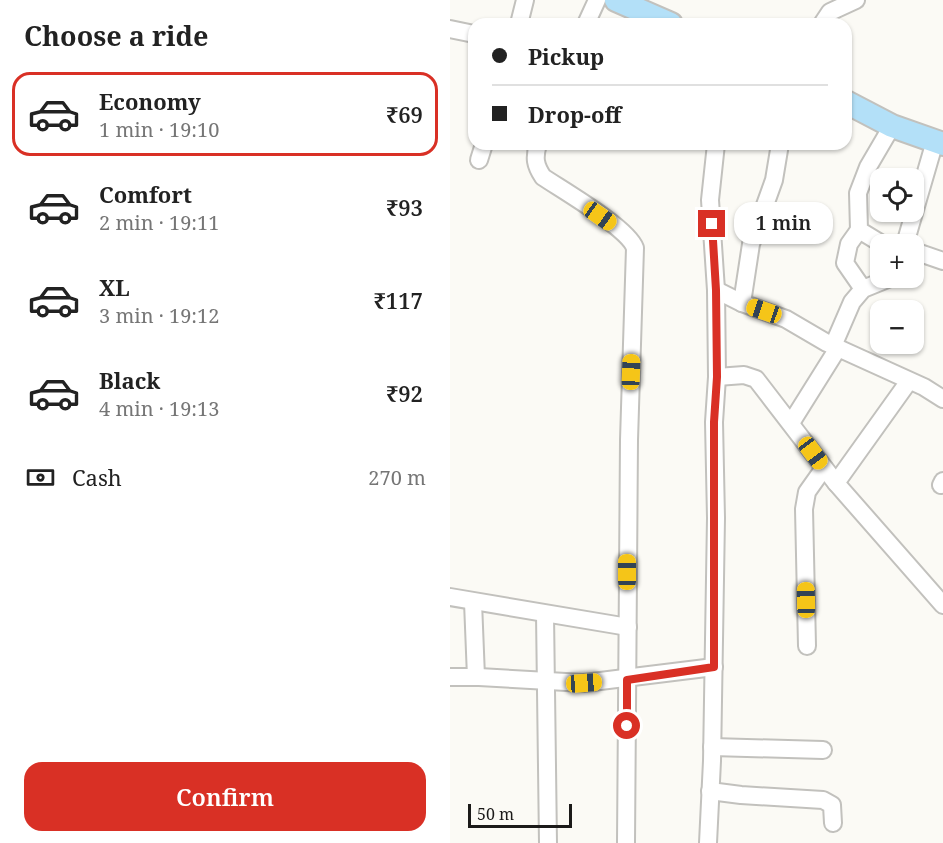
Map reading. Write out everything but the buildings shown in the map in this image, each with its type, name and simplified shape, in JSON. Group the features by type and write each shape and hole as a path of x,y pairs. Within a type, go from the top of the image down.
{"main road":[{"path":"616,0 656,18"},
{"path":"852,105 892,126 939,142"}],"street":[{"path":"520,18 525,0"},
{"path":"589,18 597,0"},
{"path":"826,18 830,12 856,0"},
{"path":"450,29 468,33"},
{"path":"863,289 845,263 849,244 859,230 858,193 868,166 892,126"},
{"path":"908,234 939,142"},
{"path":"537,150 535,159 537,168 543,177 619,229 632,240 635,248 628,440 626,843"},
{"path":"708,843 714,667 714,422 717,377 716,290 710,200 715,150"},
{"path":"742,303 746,268 760,216 774,180 779,150"},
{"path":"859,230 870,237"},
{"path":"924,254 943,261"},
{"path":"791,423 835,347 852,302 863,289 870,286"},
{"path":"716,290 742,303 786,319 835,347 943,399"},
{"path":"717,377 744,375 756,379 836,483 943,605"},
{"path":"836,483 909,381"},
{"path":"807,646 804,509 807,492 824,468"},
{"path":"450,597 628,627"},
{"path":"473,602 476,677"},
{"path":"545,614 548,843"},
{"path":"450,677 584,683 627,680 714,667"},
{"path":"712,747 822,750"},
{"path":"710,791 823,800 832,805 833,823"}],"route":[{"path":"627,726 627,680 714,667 716,518 714,422 717,377 716,290 712,224"}]}
